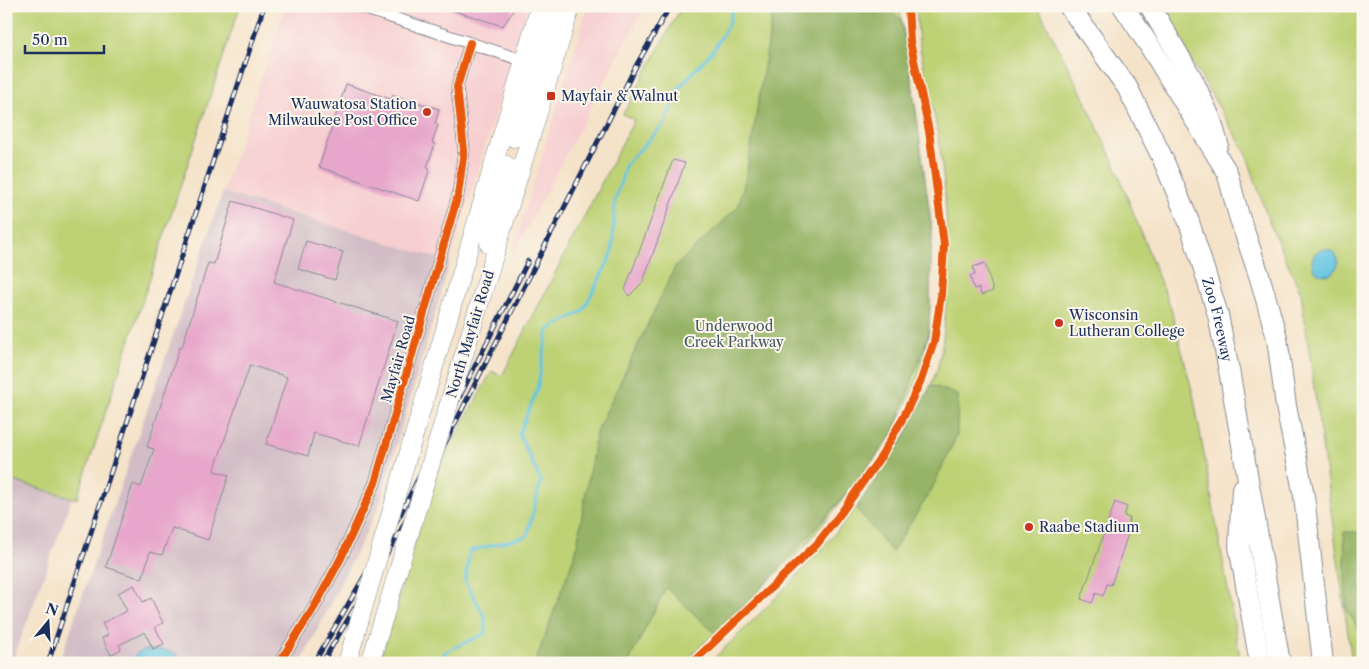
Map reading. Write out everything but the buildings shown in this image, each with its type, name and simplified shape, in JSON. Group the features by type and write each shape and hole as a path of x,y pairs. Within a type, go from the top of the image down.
{"highway":[{"name":"Zoo Freeway","path":"1069,6 1127,87 1162,157 1189,222 1218,315 1244,450 1280,663"},
{"path":"1123,6 1227,172"},
{"path":"1150,6 1194,80 1211,120 1277,338 1286,406 1304,496 1323,663"},
{"path":"1244,450 1239,546 1260,663"},
{"path":"1312,557 1327,612 1334,663"}],"main road":[{"name":"North Mayfair Road","path":"347,663 540,6"},
{"path":"552,69 543,61 541,56 542,46 554,6"},
{"name":"North Mayfair Road","path":"370,663 571,6"},
{"path":"484,289 495,204 531,80 531,69 524,61"}],"street":[{"path":"357,6 552,69"},
{"name":"Mayfair Road","path":"279,663 315,606 341,558 375,483 458,194 464,150 457,87 470,43"}],"shaded area":[{"path":"285,6 528,6 450,262 223,192"},
{"path":"588,6 645,6 510,260"},
{"path":"223,192 450,262 378,508 300,663 59,663"},
{"path":"6,479 72,498 12,663 6,663"}],"green space":[{"path":"6,6 240,6 77,499 6,479"},
{"name":"Underwood Creek Parkway","path":"682,6 899,6 911,75 932,231 929,333 918,378 893,434 804,547 683,663 379,663 436,471 492,371 502,376 634,120 623,114"},
{"path":"774,6 887,6 901,20 911,75 932,231 929,333 893,434 852,488 752,598 715,633 666,588 628,663 535,663 576,551 596,433 675,267 738,207 746,177"},
{"name":"Wisconsin Lutheran College","path":"916,6 1037,6 1084,98 1114,163 1171,309 1194,398 1241,663 709,663 795,578 848,518 873,486 915,418 937,370 946,299 946,212 940,146 921,53"},
{"path":"1159,6 1363,6 1363,663 1352,663 1301,293 1269,222 1246,153"},
{"path":"931,385 958,395 957,435 931,491 892,552 856,508 904,438"},
{"path":"1344,532 1363,532 1363,637 1346,608"}],"water":[{"path":"1325,249 1334,253 1338,262 1334,271 1325,275 1316,271 1312,262 1316,253"},
{"path":"146,650 169,652 189,663 128,663 137,653"}],"waterway":[{"path":"439,663 445,652 486,633 485,617 465,581 470,551 527,536 541,481 519,434 537,390 548,330 583,311 612,254 615,201 626,164 665,123 679,88 714,49 728,25 734,6"}],"railway":[{"path":"48,663 264,6"},
{"path":"322,663 401,530 636,66 670,6"},
{"path":"314,663 400,515 528,261"}],"cycle path":[{"path":"692,663 817,544 841,513 882,455 904,416 921,380 934,342 941,295 944,245 929,131 910,41 908,6"},
{"path":"279,663 315,606 341,558 375,483 458,195 464,150 457,87 470,43"}],"place":[{"name":"Mayfair & Walnut","path":"551,96"},
{"name":"Wauwatosa Station Milwaukee Post Office","path":"427,112"},
{"name":"Wisconsin Lutheran College","path":"1059,323"},
{"name":"Raabe Stadium","path":"1029,527"}]}
